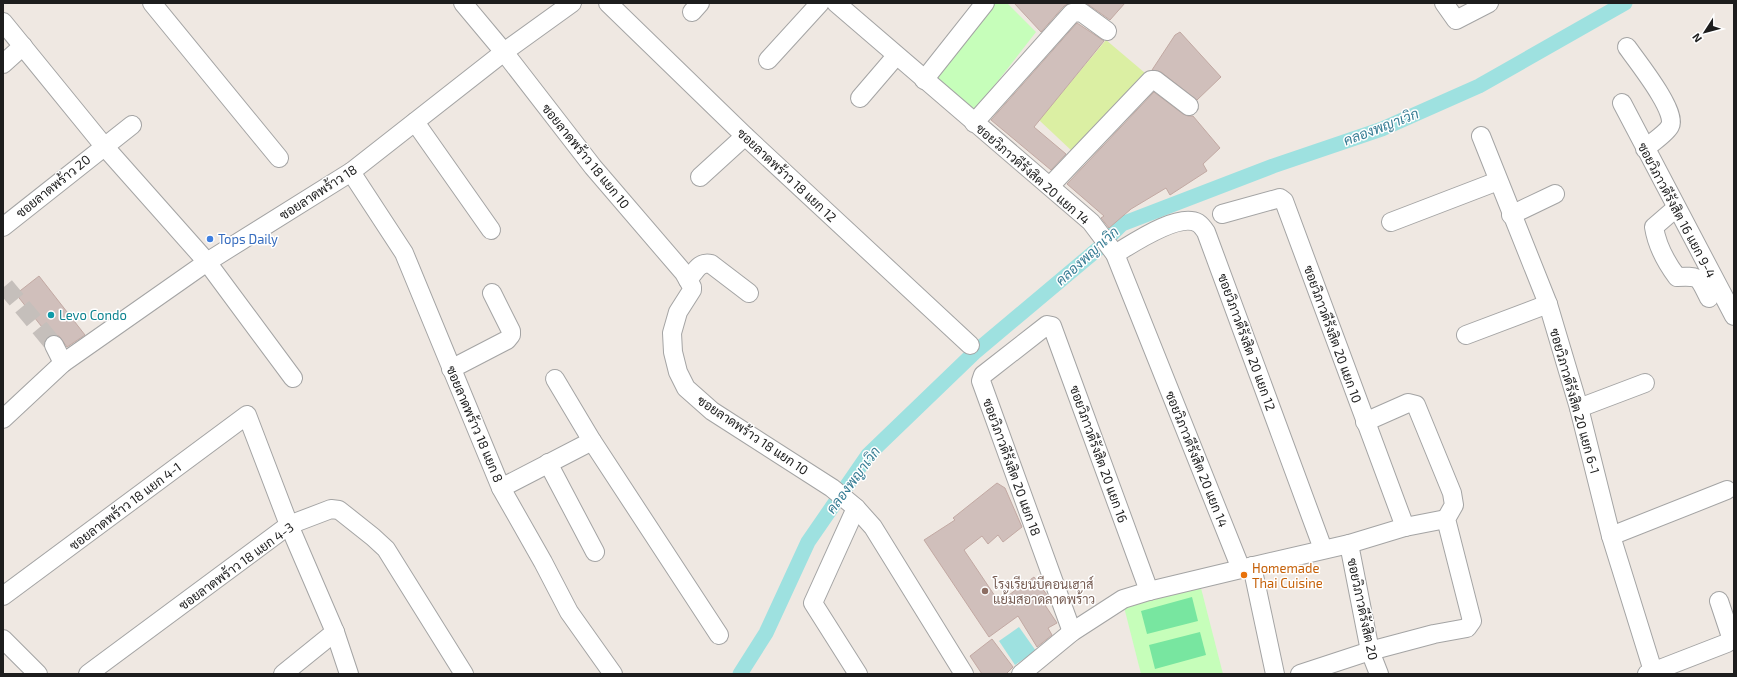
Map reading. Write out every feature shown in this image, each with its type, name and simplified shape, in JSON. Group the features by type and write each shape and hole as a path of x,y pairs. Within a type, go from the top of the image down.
{"street":[{"path":"152,3 279,158"},
{"name":"ซอยลาดพร้าว 18 แยก 10","path":"462,3 504,52 593,167 688,280 692,290 678,312 672,333 673,352 676,365 686,388 712,410 832,488 856,508 872,527 964,674"},
{"name":"ซอยลาดพร้าว 18","path":"3,419 63,363 207,262 351,172 504,52 572,3"},
{"name":"ซอยลาดพร้าว 18 แยก 12","path":"608,3 746,136 970,344"},
{"path":"768,60 820,3"},
{"name":"ซอยวิภาวดีรังสิต 20 แยก 14","path":"836,3 1091,222 1115,254 1246,567 1275,674"},
{"path":"924,80 985,3"},
{"path":"1444,3 1456,20 1489,3"},
{"path":"974,123 1072,13 1081,12 1107,31"},
{"path":"3,22 104,146 207,262 293,378"},
{"path":"3,64 23,46"},
{"path":"1626,47 1660,96 1672,120 1670,127 1645,149"},
{"path":"860,98 896,56"},
{"path":"1050,186 1151,80 1155,80 1189,106"},
{"name":"ซอยวิภาวดีรังสิต 16 แยก 9-4","path":"1622,103 1734,316"},
{"path":"415,122 491,230"},
{"name":"ซอยลาดพร้าว 20","path":"3,226 132,125"},
{"path":"700,177 746,136"},
{"name":"ซอยวิภาวดีรังสิต 20 แยก 6-1","path":"1481,136 1511,215 1548,304 1578,408 1611,536 1650,672"},
{"name":"ซอยลาดพร้าว 18 แยก 8","path":"351,172 404,253 501,488 592,441"},
{"path":"1391,222 1498,181"},
{"path":"1511,215 1555,194"},
{"name":"ซอยวิภาวดีรังสิต 20 แยก 10","path":"1222,214 1280,198 1284,201 1405,527"},
{"path":"1676,208 1654,227 1656,242 1669,266 1677,277 1695,276 1699,279 1709,298"},
{"name":"ซอยวิภาวดีรังสิต 20 แยก 12","path":"1115,254 1170,224 1185,221 1197,223 1206,232 1324,549"},
{"path":"688,280 700,264 706,262 711,264 749,293"},
{"path":"451,369 507,340 511,335 511,331 492,293"},
{"path":"1466,335 1548,304"},
{"name":"ซอยวิภาวดีรังสิต 20 แยก 16","path":"1043,328 1048,325 1052,326 1148,591"},
{"name":"ซอยวิภาวดีรังสิต 20 แยก 18","path":"1043,328 983,375 981,381 1072,632"},
{"path":"54,345 63,363"},
{"path":"555,379 592,441 719,635"},
{"path":"1578,408 1645,383"},
{"path":"1300,674 1434,634 1459,630 1470,625 1472,621 1446,519 1454,505 1452,493 1416,405 1408,403 1365,422"},
{"name":"ซอยลาดพร้าว 18 แยก 4-1","path":"3,596 247,415 289,525"},
{"path":"548,463 595,552"},
{"path":"501,488 569,612 613,674"},
{"path":"1611,536 1727,490"},
{"path":"856,508 812,603 858,674"},
{"name":"ซอยลาดพร้าว 18 แยก 4-3","path":"88,674 289,525 331,509 339,510 373,536 386,549 464,674"},
{"path":"1020,674 1072,632 1123,599 1148,591 1246,567 1349,544 1405,527 1446,519"},
{"path":"289,525 335,632 349,674"},
{"name":"ซอยวิภาวดีรังสิต 20","path":"1349,544 1370,652 1378,674"},
{"path":"1650,672 1727,643 1732,637 1718,602"},
{"path":"283,674 335,632"},
{"path":"3,639 38,674"}],"green space":[{"path":"990,3 1007,3 1036,32 973,113 931,79"},
{"path":"1106,40 1145,73 1073,152 1039,120"},
{"path":"1201,588 1223,674 1141,674 1124,607"},
{"path":"1192,597 1198,621 1147,634 1141,611"},
{"path":"1200,632 1206,655 1155,669 1149,645"}],"water":[{"path":"1019,627 1036,651 1015,665 999,641"}],"building":[{"path":"1014,3 1070,3 1064,6 1041,32"},
{"path":"1086,3 1125,3 1110,20"},
{"path":"1077,23 1104,41 1034,127 1066,154 1051,170 991,120"},
{"path":"1180,32 1221,77 1197,100 1161,72 1152,70 1175,35"},
{"path":"1154,92 1183,114 1193,116 1220,148 1203,164 1207,171 1170,195 1166,188 1131,209 1109,228 1101,218 1104,216 1067,184"},
{"name":"Levo Condo","path":"39,276 85,335 67,347 59,336 49,336 16,294"},
{"path":"997,483 1005,488 1022,527 1003,542 998,535 988,544 982,536 964,550 999,602 1034,577 1047,595 1041,599 1057,623 1048,628 1052,635 1037,647 1018,616 989,637 924,540 955,520 953,518"},
{"path":"992,639 1013,667 1006,674 982,674 970,656"}],"waterway":[{"name":"คลองพญาเวิก","path":"740,674 766,633 808,542 868,455 974,353 1105,243 1122,224 1273,166 1382,129 1479,86 1625,3"}],"tunnel":[{"path":"5,286 54,345"}],"place":[{"name":"Tops Daily","path":"210,239"},
{"name":"Levo Condo","path":"51,315"},
{"name":"Homemade Thai Cuisine","path":"1244,575"},
{"name":"โรงเรียนบีคอนเฮาส์ แย้มสอาดลาดพร้าว","path":"985,591"}]}
